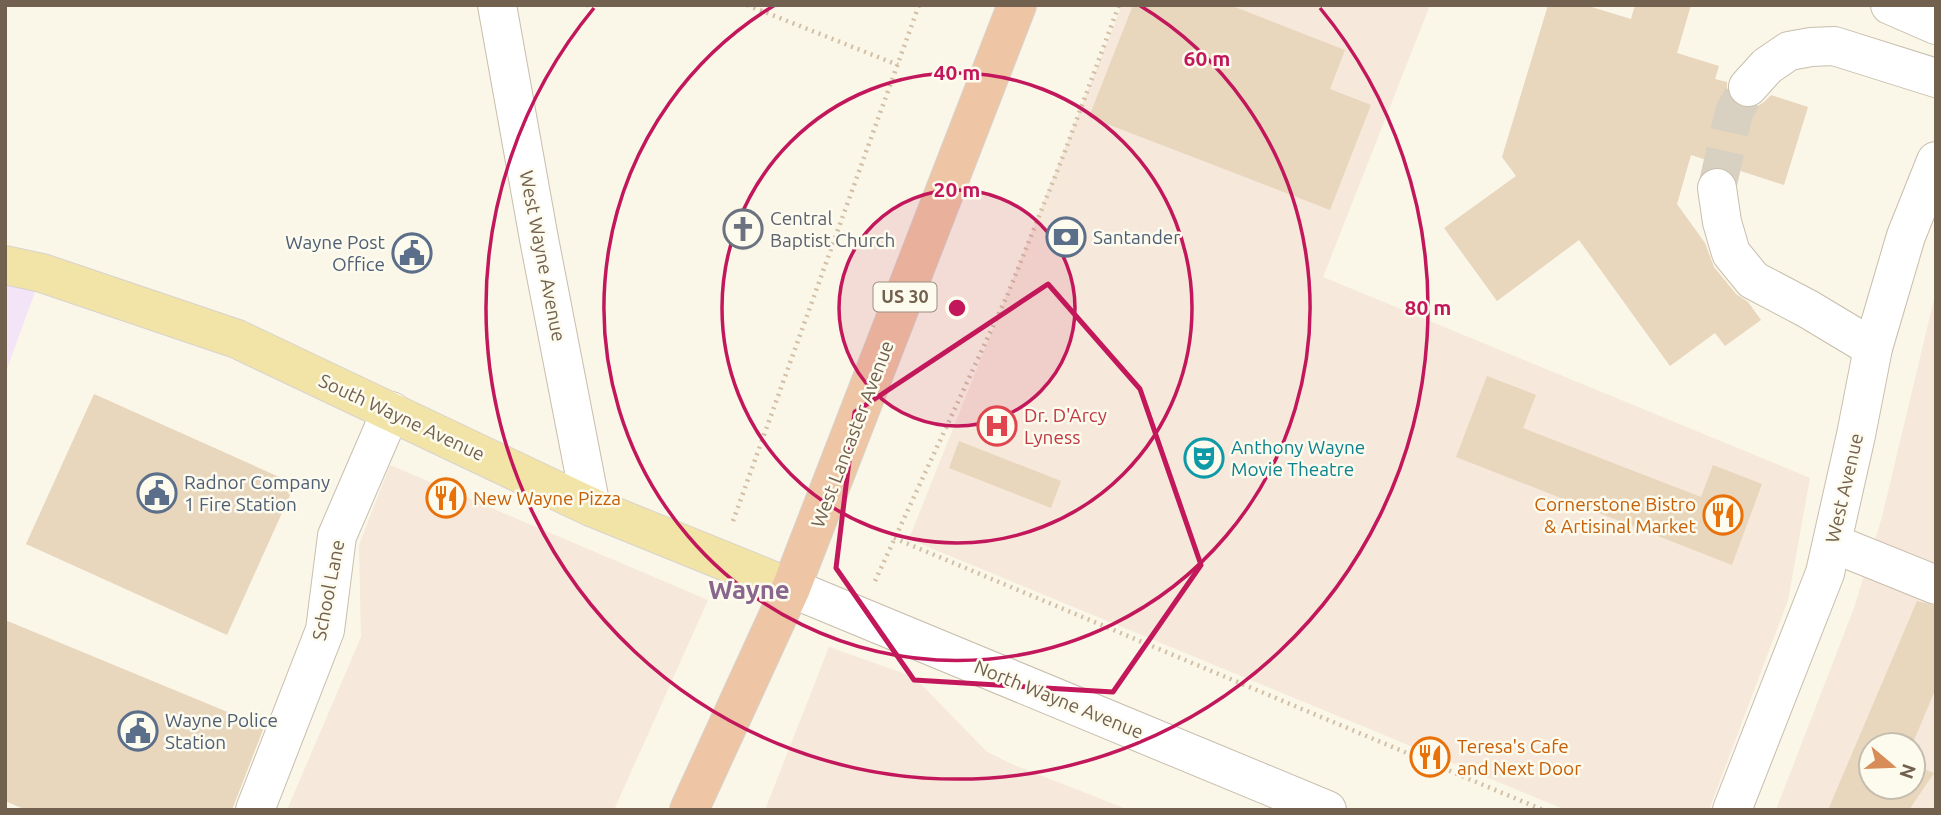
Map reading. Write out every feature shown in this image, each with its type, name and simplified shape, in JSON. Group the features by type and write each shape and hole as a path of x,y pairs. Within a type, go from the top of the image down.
{"highway":[{"name":"West Lancaster Avenue","path":"791,588 1017,5"},
{"name":"US 30","path":"689,810 791,588"}],"main road":[{"name":"South Wayne Avenue","path":"5,265 42,273 237,339 591,507 791,588"}],"street":[{"name":"West Wayne Avenue","path":"497,5 591,507"},
{"path":"1890,5 1936,25"},
{"path":"1748,87 1767,66 1789,51 1811,47 1834,46 1936,78"},
{"name":"West Avenue","path":"1732,810 1825,573 1873,348 1906,236 1933,177"},
{"path":"1717,188 1722,222 1731,253 1753,281 1808,309 1873,348"},
{"name":"School Lane","path":"255,810 324,630 337,536 391,411"},
{"path":"1832,543 1936,585"},
{"name":"North Wayne Avenue","path":"791,588 1327,810"}],"path":[{"path":"747,5 898,65"},
{"path":"719,560 919,5"},
{"path":"859,616 1007,296 1119,5"},
{"path":"894,538 1543,810"}],"highlighted area":[{"path":"1048,284 1140,389 1201,565 1113,692 914,680 836,568 855,412"}],"shaded area":[{"path":"1122,5 1430,5 1323,277 1810,478 1788,600 1709,810 1566,810 909,539"},
{"path":"5,265 42,273 5,374"},
{"path":"1936,291 1936,810 1776,810 1854,608 1882,517"},
{"path":"390,465 708,600 614,810 287,810 361,637 359,545"},
{"path":"829,647 914,677 987,752 1129,810 765,810"}],"building":[{"path":"1133,5 1230,5 1345,50 1330,89 1371,105 1330,210 1089,117"},
{"path":"1548,5 1585,5 1631,19 1635,5 1691,5 1677,53 1719,66 1715,79 1727,82 1727,94 1734,104 1754,108 1771,95 1808,107 1784,185 1691,155 1677,204 1705,243 1714,267 1736,294 1748,302 1761,320 1725,346 1715,333 1670,366 1579,240 1497,301 1444,228 1516,176 1502,157"},
{"path":"1487,376 1536,395 1523,428 1701,497 1713,465 1762,484 1732,565 1456,457"},
{"path":"94,394 295,484 227,635 26,544"},
{"path":"959,441 1061,481 1051,508 949,468"},
{"path":"1917,601 1936,606 1936,688 1918,731 1862,731"},
{"path":"5,620 264,727 232,810 26,810 5,801"},
{"path":"1857,742 1857,801 1915,801 1909,810 1828,810"},
{"path":"1927,770 1934,773 1927,783"}],"tunnel":[{"path":"1717,188 1734,112 1748,87"}],"place":[{"name":"Central Baptist Church","path":"743,229"},
{"name":"Santander","path":"1066,237"},
{"name":"Wayne Post Office","path":"412,253"},
{"name":"Dr. D'Arcy Lyness","path":"997,426"},
{"name":"Anthony Wayne Movie Theatre","path":"1204,458"},
{"name":"Radnor Company 1 Fire Station","path":"157,493"},
{"name":"New Wayne Pizza","path":"446,498"},
{"name":"Cornerstone Bistro & Artisinal Market","path":"1723,515"},
{"name":"Wayne Police Station","path":"138,731"},
{"name":"Teresa's Cafe and Next Door","path":"1430,757"}],"district":[{"name":"Wayne","path":"749,590"}]}
